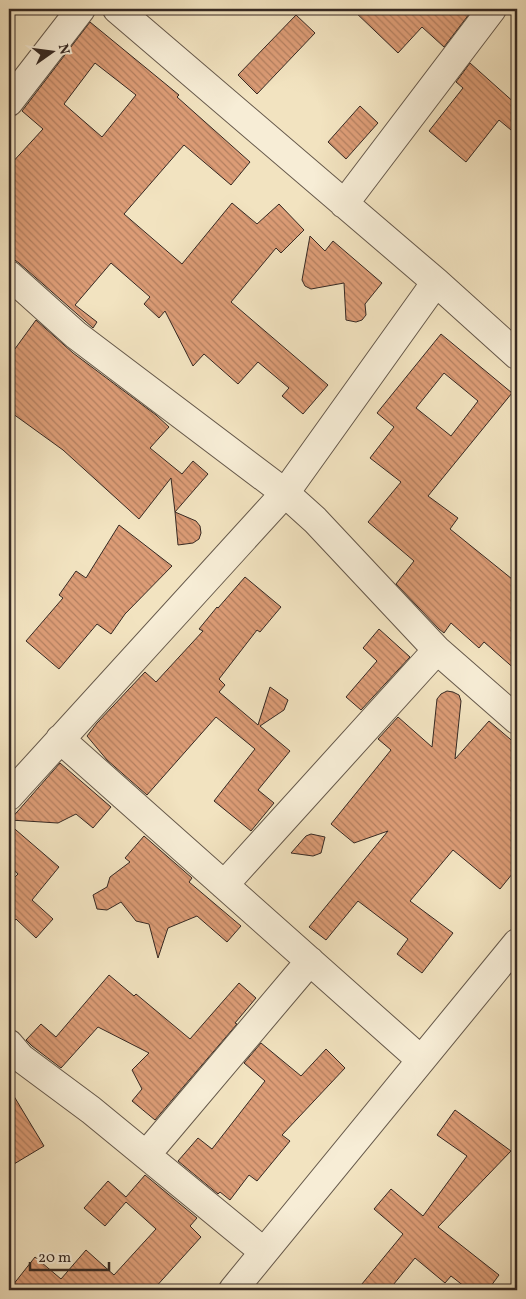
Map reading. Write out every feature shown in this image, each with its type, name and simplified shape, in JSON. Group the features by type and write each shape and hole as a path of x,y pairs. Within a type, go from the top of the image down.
{"street":[{"path":"9,102 81,9"},
{"path":"117,9 436,282 517,355"},
{"path":"344,204 492,9"},
{"path":"9,275 76,335 285,492 315,520 437,650 517,720"},
{"path":"9,796 285,492 436,282"},
{"path":"224,885 437,650"},
{"path":"60,739 421,1060"},
{"path":"233,1290 517,943"},
{"path":"146,1155 310,961"},
{"path":"9,1044 22,1058 92,1110 264,1252"}],"building":[{"path":"352,9 473,9 444,47 422,27 398,53"},
{"path":"296,15 315,33 257,94 238,75"},
{"path":"90,22 179,95 177,97 250,162 231,185 184,145 124,214 182,264 232,203 257,224 279,204 304,230 281,253 276,248 231,302 328,385 303,414 282,396 289,388 258,362 238,384 204,354 193,366 165,311 159,318 144,304 150,297 111,263 75,305 97,322 93,328 9,256 9,166 43,129 22,111","holes":["95,63 136,95 102,137 64,104"]},
{"path":"470,63 517,105 517,135 499,120 466,162 429,131 463,88 456,82"},
{"path":"360,106 378,123 346,159 328,142"},
{"path":"310,236 325,251 333,241 382,283 365,304 366,315 362,320 356,322 346,320 344,283 311,289 305,286 302,280"},
{"path":"36,320 73,353 156,415 169,427 150,448 182,474 193,461 208,474 175,512 171,478 139,519 63,450 9,411 9,357"},
{"path":"441,334 512,393 428,496 458,518 450,529 517,583 517,671 484,642 479,648 451,623 444,633 396,584 414,561 368,522 401,482 370,458 394,427 377,413","holes":["444,373 478,401 451,436 416,408"]},
{"path":"175,512 196,521 200,526 201,533 199,539 193,543 178,545"},
{"path":"119,525 172,566 125,614 111,634 97,624 59,669 26,641 63,598 59,595 76,571 86,578"},
{"path":"245,577 281,607 260,632 257,630 219,679 225,685 219,692 258,725 270,687 288,700 284,710 260,726 290,751 258,790 274,803 251,831 214,801 255,749 216,717 147,795 107,760 87,736 145,672 156,682 203,631 199,629"},
{"path":"379,629 410,657 361,710 346,697 377,661 363,648"},
{"path":"447,691 459,695 461,701 455,759 489,721 517,745 517,868 500,889 453,850 410,901 453,933 422,973 397,954 408,939 358,901 326,940 309,927 388,831 354,843 331,824 391,750 378,739 398,717 432,747 437,699"},
{"path":"60,763 111,807 93,828 76,814 58,823 10,820"},
{"path":"9,824 59,867 32,900 53,919 36,938 16,919 9,927 9,879 11,881 18,874 9,866"},
{"path":"311,834 325,837 321,853 313,856 291,853 306,836"},
{"path":"144,836 192,878 189,882 241,926 227,942 197,916 168,928 158,958 149,924 136,921 121,902 107,910 97,909 93,895 107,887 110,877 130,862 125,858"},
{"path":"109,975 134,996 136,994 190,1039 239,983 256,998 235,1023 237,1024 155,1120 132,1101 142,1089 132,1070 149,1053 98,1027 61,1068 26,1040 41,1024 56,1037"},
{"path":"261,1043 301,1076 326,1049 345,1068 282,1135 290,1141 257,1181 249,1175 230,1200 220,1192 218,1194 178,1161 198,1138 212,1149 265,1081 244,1063"},
{"path":"9,1088 44,1146 9,1167"},
{"path":"455,1110 511,1151 438,1227 499,1275 488,1290 469,1290 451,1276 445,1283 415,1258 389,1290 357,1290 403,1234 374,1209 391,1189 423,1216 467,1156 437,1135"},
{"path":"145,1175 197,1218 190,1226 201,1237 153,1290 9,1290 35,1257 61,1279 86,1250 114,1275 156,1229 126,1202 105,1226 84,1208 108,1181 126,1197"}]}
